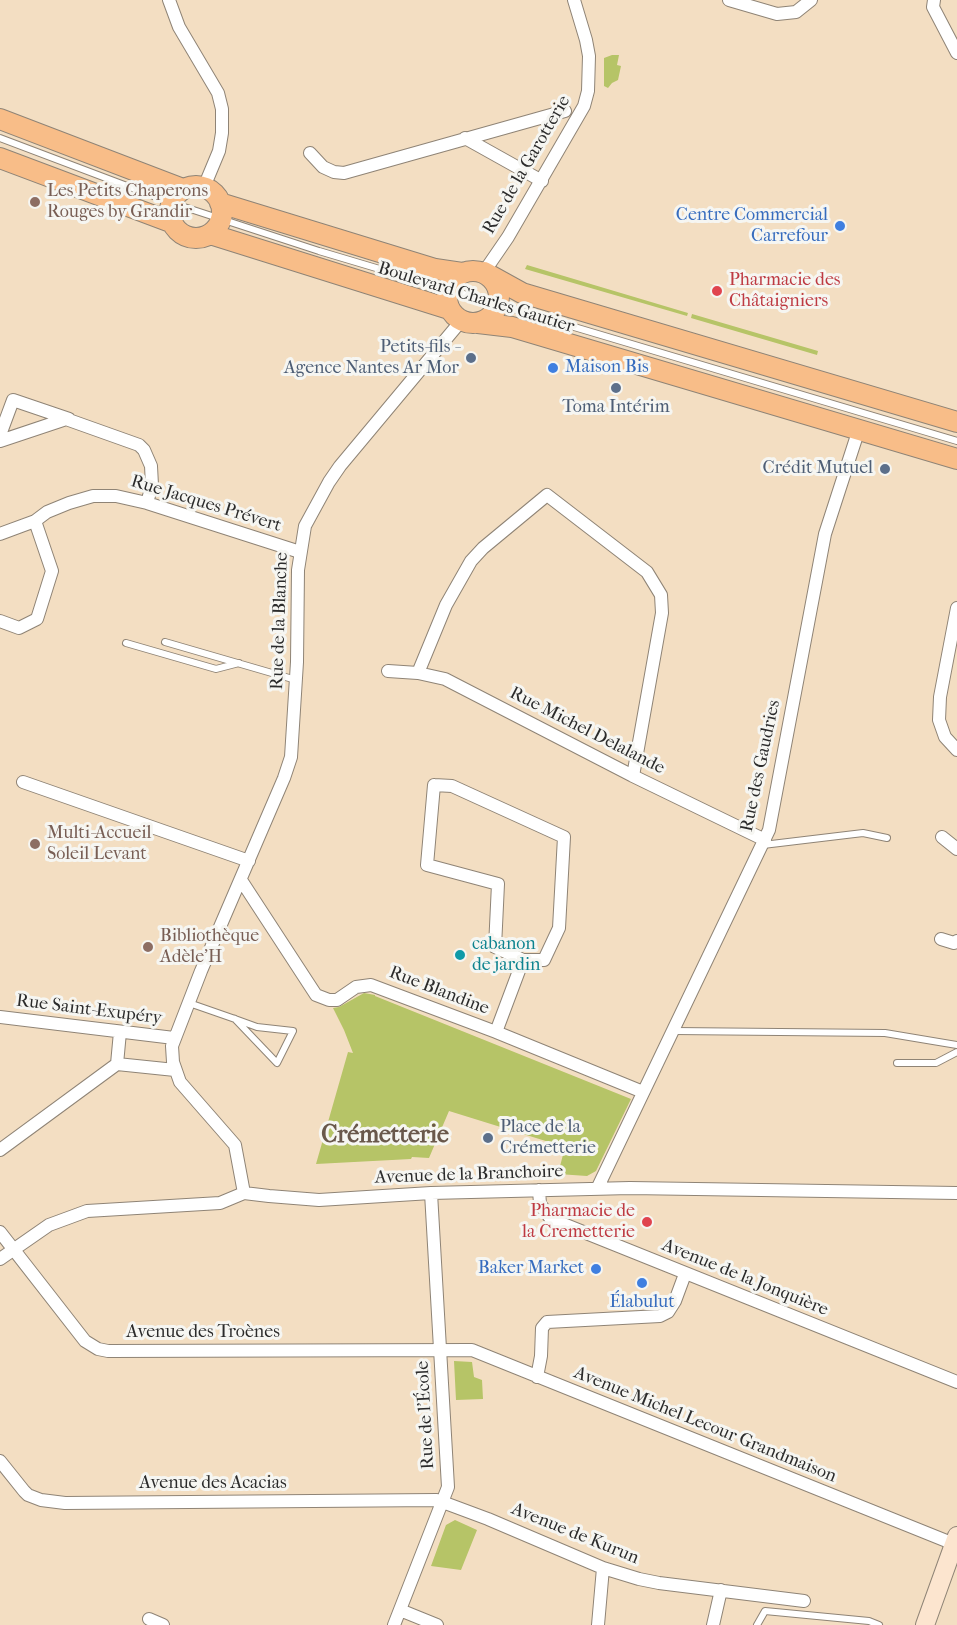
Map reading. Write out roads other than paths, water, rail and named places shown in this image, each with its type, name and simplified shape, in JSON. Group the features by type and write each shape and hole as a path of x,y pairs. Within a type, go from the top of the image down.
{"main road":[{"name":"Boulevard Charles Gautier","path":"0,119 177,196"},
{"path":"0,158 173,223"},
{"path":"194,186 204,187 212,192 217,219 202,237 191,237 181,232 171,217 177,196 194,186"},
{"name":"Boulevard Charles Gautier","path":"217,219 435,268 462,273 484,272 522,293 957,422"},
{"name":"Boulevard Charles Gautier","path":"217,219 463,318 512,327 957,459"},
{"path":"462,273 448,288 447,302 463,318 489,318 498,305 498,290 494,281 484,272"},
{"path":"925,1625 956,1540"}],"street":[{"path":"169,0 180,27 218,93 222,109 219,151 204,187"},
{"name":"Rue de la Garotterie","path":"484,272 508,237 578,118 588,90 589,56 574,0"},
{"path":"729,0 777,14 796,12 811,0"},
{"path":"934,0 933,7 957,53"},
{"path":"310,153 323,167 344,173 565,111"},
{"path":"465,138 542,181"},
{"name":"Rue de la Blanche","path":"244,1192 235,1145 187,1092 175,1070 172,1053 174,1038 291,757 300,552 305,526 339,466 463,318"},
{"path":"0,435 14,400 138,445 144,450 151,466 152,485 147,502"},
{"path":"0,441 70,419"},
{"name":"Rue des Gaudries","path":"597,1189 769,830 825,534 859,429"},
{"path":"418,673 446,605 471,561 483,548 547,495 647,572 661,595 662,614 633,776"},
{"name":"Rue Jacques Prévert","path":"0,534 35,521 47,512 93,496 116,496 147,502 300,552"},
{"path":"0,621 20,628 37,620 52,571 35,521"},
{"path":"957,608 940,697 939,720 945,737 957,750"},
{"name":"Rue Michel Delalande","path":"388,672 418,673 446,679 764,842"},
{"path":"23,782 249,861"},
{"path":"434,784 452,786 564,837 560,928 544,960 523,960 495,946 498,884 427,865 434,784"},
{"path":"942,837 957,849"},
{"name":"Rue Blandine","path":"241,880 316,994 329,1000 336,1000 356,987 371,985 496,1032 643,1092"},
{"path":"941,939 954,943 957,941"},
{"path":"496,1032 523,960"},
{"name":"Rue Saint-Exupéry","path":"0,1017 174,1038"},
{"path":"117,1064 120,1032"},
{"path":"0,1150 117,1064 175,1070"},
{"name":"Avenue de la Branchoire","path":"244,1192 268,1197 319,1200 431,1193 597,1189 957,1193"},
{"name":"Avenue de la Jonquière","path":"539,1190 540,1204 551,1219 957,1382"},
{"path":"0,1259 49,1225 87,1211 220,1203 244,1192"},
{"name":"Rue de l'École","path":"394,1625 448,1487 431,1193"},
{"name":"Avenue des Troènes","path":"0,1232 85,1341 102,1350 440,1349"},
{"path":"537,1377 542,1356 542,1328 546,1322 660,1316 668,1312 675,1301 685,1274"},
{"name":"Avenue Michel Lecour Grandmaison","path":"440,1349 472,1350 956,1540"},
{"name":"Avenue des Acacias","path":"0,1461 28,1494 41,1500 65,1503 429,1500 444,1502"},
{"name":"Avenue de Kurun","path":"444,1502 603,1568 659,1583 804,1601"},
{"path":"598,1625 603,1568"},
{"path":"713,1625 721,1590"},
{"path":"400,1610 437,1625"},
{"path":"149,1619 162,1625"}],"lane":[{"name":"Boulevard Charles Gautier","path":"0,138 177,196 217,219 957,441"},
{"path":"165,642 296,680"},
{"path":"126,643 216,669 240,663"},
{"path":"764,842 863,832 887,838"},
{"path":"189,1003 235,1019 257,1027 294,1031 277,1063 235,1019"},
{"path":"673,1030 885,1033 957,1045"},
{"path":"897,1064 936,1063 957,1052"},
{"path":"758,1625 765,1611 869,1621 879,1625"}],"place":[{"name":"Les Petits Chaperons Rouges by Grandir","path":"35,202"},
{"name":"Centre Commercial Carrefour","path":"840,226"},
{"name":"Pharmacie des Châtaigniers","path":"717,291"},
{"name":"Petits-fils - Agence Nantes Ar Mor","path":"471,358"},
{"name":"Maison Bis","path":"553,368"},
{"name":"Toma Intérim","path":"616,388"},
{"name":"Crédit Mutuel","path":"885,469"},
{"name":"Multi-Accueil Soleil Levant","path":"35,844"},
{"name":"Bibliothèque Adèle'H","path":"148,947"},
{"name":"cabanon de jardin","path":"460,955"},
{"name":"Place de la Crémetterie","path":"488,1138"},
{"name":"Pharmacie de la Cremetterie","path":"647,1222"},
{"name":"Baker Market","path":"596,1269"},
{"name":"Élabulut","path":"642,1283"}],"district":[{"name":"Crémetterie","path":"385,1136"}]}
